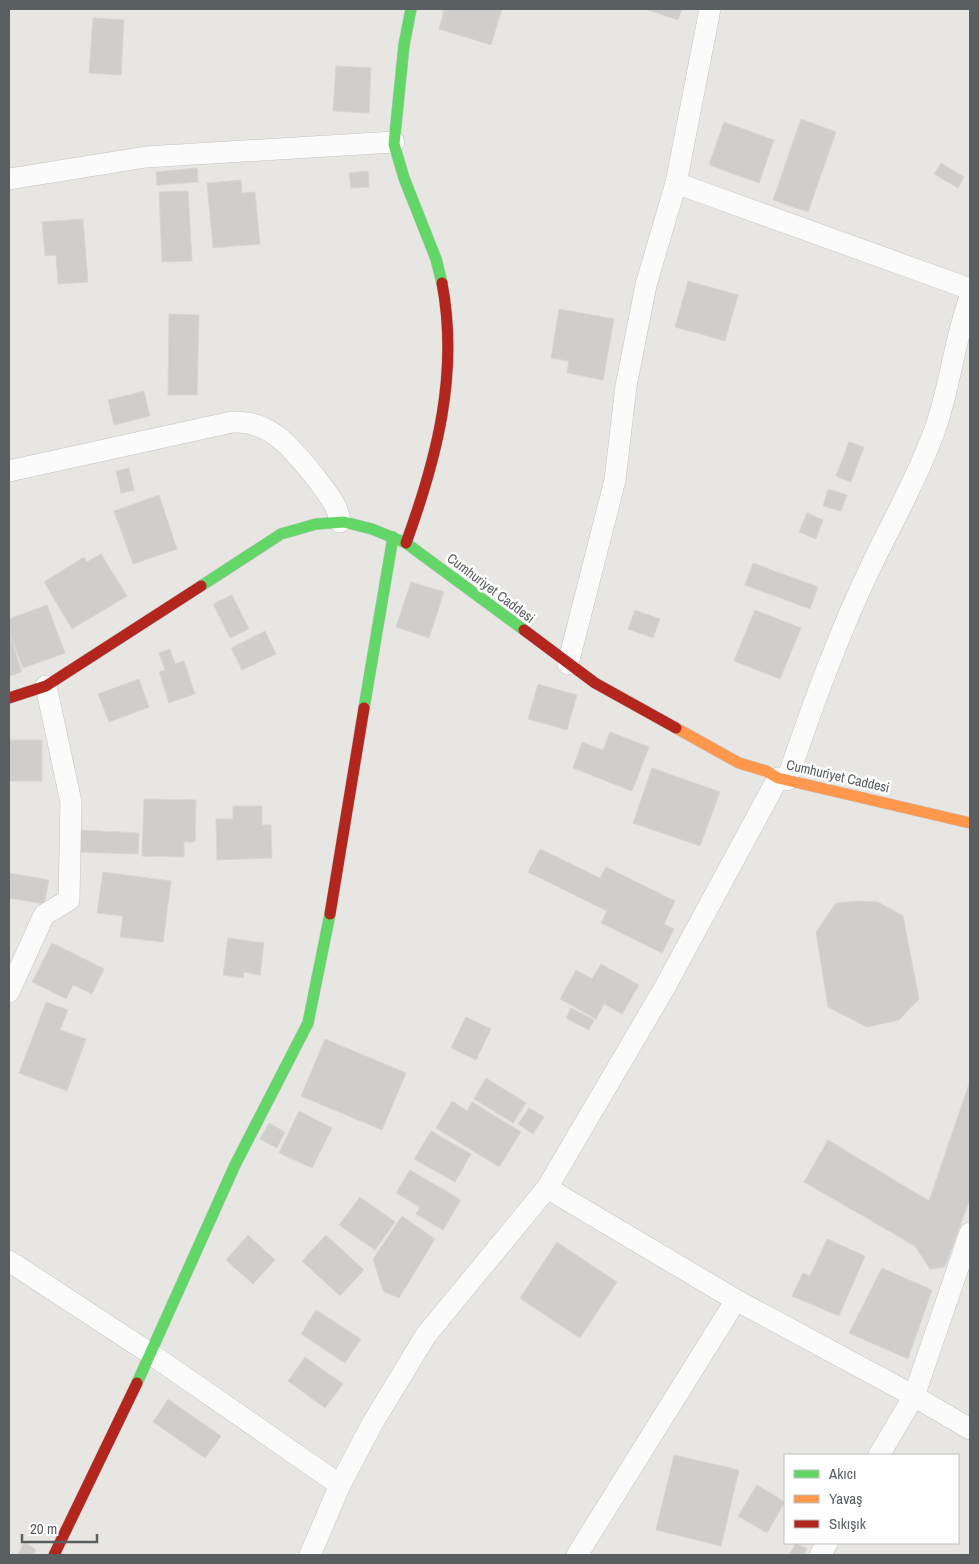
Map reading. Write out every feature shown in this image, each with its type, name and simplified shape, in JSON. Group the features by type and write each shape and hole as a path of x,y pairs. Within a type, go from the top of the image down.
{"street":[{"path":"406,543 427,488 448,390 448,325 441,277 427,232 401,169 394,142 411,9"},
{"path":"568,664 615,480 626,386 646,285 676,183 710,9"},
{"path":"9,179 146,157 394,142"},
{"path":"676,183 970,290"},
{"path":"310,1555 340,1486 372,1424 426,1336 547,1188 665,986 782,779 872,563 915,482 935,430 962,319 970,297"},
{"path":"9,471 232,422 246,422 266,429 290,445 331,498 339,512 340,522"},
{"name":"Cumhuriyet Caddesi","path":"9,698 46,686 281,534 310,524 340,522 376,528 406,543 594,683 739,763 766,771 782,779 970,823"},
{"path":"54,1555 151,1354 235,1165 308,1023 323,954 393,537"},
{"path":"9,992 44,915 69,900 71,802 46,686"},
{"path":"547,1188 736,1300 914,1396 970,1430"},
{"path":"880,1454 914,1396 970,1233"},
{"path":"9,1261 151,1354 340,1486"},
{"path":"577,1555 736,1300"},
{"path":"820,1555 826,1544"}],"building":[{"path":"439,9 502,9 491,45 439,29 444,11"},
{"path":"645,9 682,9 678,20"},
{"path":"93,18 124,20 121,75 89,73"},
{"path":"336,66 371,68 369,113 333,111"},
{"path":"801,119 836,132 808,212 773,200"},
{"path":"724,122 774,140 759,183 709,165"},
{"path":"941,163 964,177 958,188 934,174"},
{"path":"197,168 198,182 157,185 156,172"},
{"path":"368,171 369,187 351,188 349,173"},
{"path":"241,180 242,193 255,192 260,244 213,248 207,183"},
{"path":"188,191 192,261 162,262 159,192"},
{"path":"83,219 88,282 58,284 56,255 45,256 42,222"},
{"path":"688,281 738,295 725,341 675,327"},
{"path":"559,309 614,319 603,380 567,373 569,361 551,358"},
{"path":"169,314 199,315 197,395 168,395"},
{"path":"144,391 150,416 114,425 108,400"},
{"path":"849,442 864,447 851,482 836,476"},
{"path":"129,468 134,490 121,493 116,471"},
{"path":"828,489 847,495 841,511 823,506"},
{"path":"159,495 177,549 133,564 114,511"},
{"path":"807,513 823,520 816,539 799,532"},
{"path":"101,554 127,596 72,629 44,582 84,557 87,562"},
{"path":"753,563 818,587 810,609 745,585"},
{"path":"411,582 444,592 429,638 396,627"},
{"path":"232,595 249,629 230,638 213,604"},
{"path":"47,605 65,653 23,668 9,630 9,619"},
{"path":"635,610 660,619 653,638 628,629"},
{"path":"755,610 801,628 780,679 734,661"},
{"path":"9,631 22,672 9,676"},
{"path":"265,631 276,654 242,670 231,648"},
{"path":"170,649 175,664 184,661 195,694 169,703 159,672 165,670 159,653"},
{"path":"139,679 149,707 109,722 98,694"},
{"path":"538,684 577,695 567,730 528,719"},
{"path":"610,732 649,747 632,791 573,768 582,742 603,750"},
{"path":"9,740 42,740 42,781 9,781"},
{"path":"652,768 720,792 700,846 633,823"},
{"path":"144,799 196,800 195,842 184,842 184,857 142,856"},
{"path":"233,806 262,806 262,825 271,825 272,858 217,860 216,819 233,819"},
{"path":"79,830 139,833 138,854 78,852"},
{"path":"540,849 600,878 606,867 675,901 664,924 674,929 662,953 601,923 607,911 528,872"},
{"path":"103,872 171,881 163,942 120,937 123,916 97,913"},
{"path":"9,873 49,880 44,904 9,898"},
{"path":"878,902 903,916 919,999 899,1020 867,1027 828,1007 816,932 836,903"},
{"path":"228,938 264,943 260,975 244,972 243,978 223,975"},
{"path":"52,943 104,969 92,994 73,985 66,999 32,982"},
{"path":"601,964 639,985 622,1014 604,1004 596,1019 560,999 576,970 592,979"},
{"path":"46,1002 68,1010 60,1030 86,1039 67,1091 19,1073"},
{"path":"571,1008 594,1020 589,1030 566,1018"},
{"path":"466,1017 491,1029 476,1060 451,1048"},
{"path":"325,1039 406,1073 382,1130 301,1096"},
{"path":"486,1078 526,1103 513,1123 474,1099"},
{"path":"970,1081 970,1199 945,1267 930,1269 915,1246 804,1182 828,1140 929,1201"},
{"path":"452,1101 467,1111 472,1102 521,1132 499,1167 436,1128"},
{"path":"529,1108 544,1117 533,1134 518,1124"},
{"path":"299,1111 332,1128 312,1168 279,1153"},
{"path":"269,1123 285,1132 277,1148 260,1139"},
{"path":"431,1131 471,1154 455,1182 414,1159"},
{"path":"410,1170 461,1200 443,1230 416,1214 420,1207 396,1193"},
{"path":"360,1197 395,1222 375,1250 339,1225"},
{"path":"402,1216 435,1239 399,1298 383,1291 373,1259"},
{"path":"248,1235 275,1260 253,1284 226,1260"},
{"path":"326,1235 364,1270 340,1296 302,1261"},
{"path":"827,1239 865,1256 839,1316 792,1296 803,1273 810,1276"},
{"path":"557,1242 617,1282 580,1338 520,1298"},
{"path":"882,1268 932,1290 908,1359 849,1333"},
{"path":"316,1310 361,1339 345,1363 301,1334"},
{"path":"305,1357 343,1384 325,1408 288,1381"},
{"path":"168,1399 221,1436 205,1458 153,1422"},
{"path":"674,1455 739,1470 721,1546 656,1530"},
{"path":"757,1485 784,1501 767,1533 738,1516"},
{"path":"24,1542 36,1550 33,1555 18,1554"},
{"path":"795,1544 807,1549 803,1555 789,1555"}],"traffic: fast":[{"path":"411,9 404,45 394,144 404,178 436,259 442,283"},
{"path":"201,586 281,534 316,524 344,522 372,529 406,543 524,630"},
{"path":"364,708 393,537"},
{"path":"137,1383 235,1165 308,1023 330,914"}],"traffic: slow":[{"path":"676,728 739,763 766,771 778,778 970,823"}],"traffic: jam":[{"path":"406,543 427,479 442,415 448,350 447,317 442,283"},
{"path":"9,698 46,686 201,586"},
{"path":"524,630 595,683 676,728"},
{"path":"330,914 364,708"},
{"path":"54,1555 137,1383"}]}
